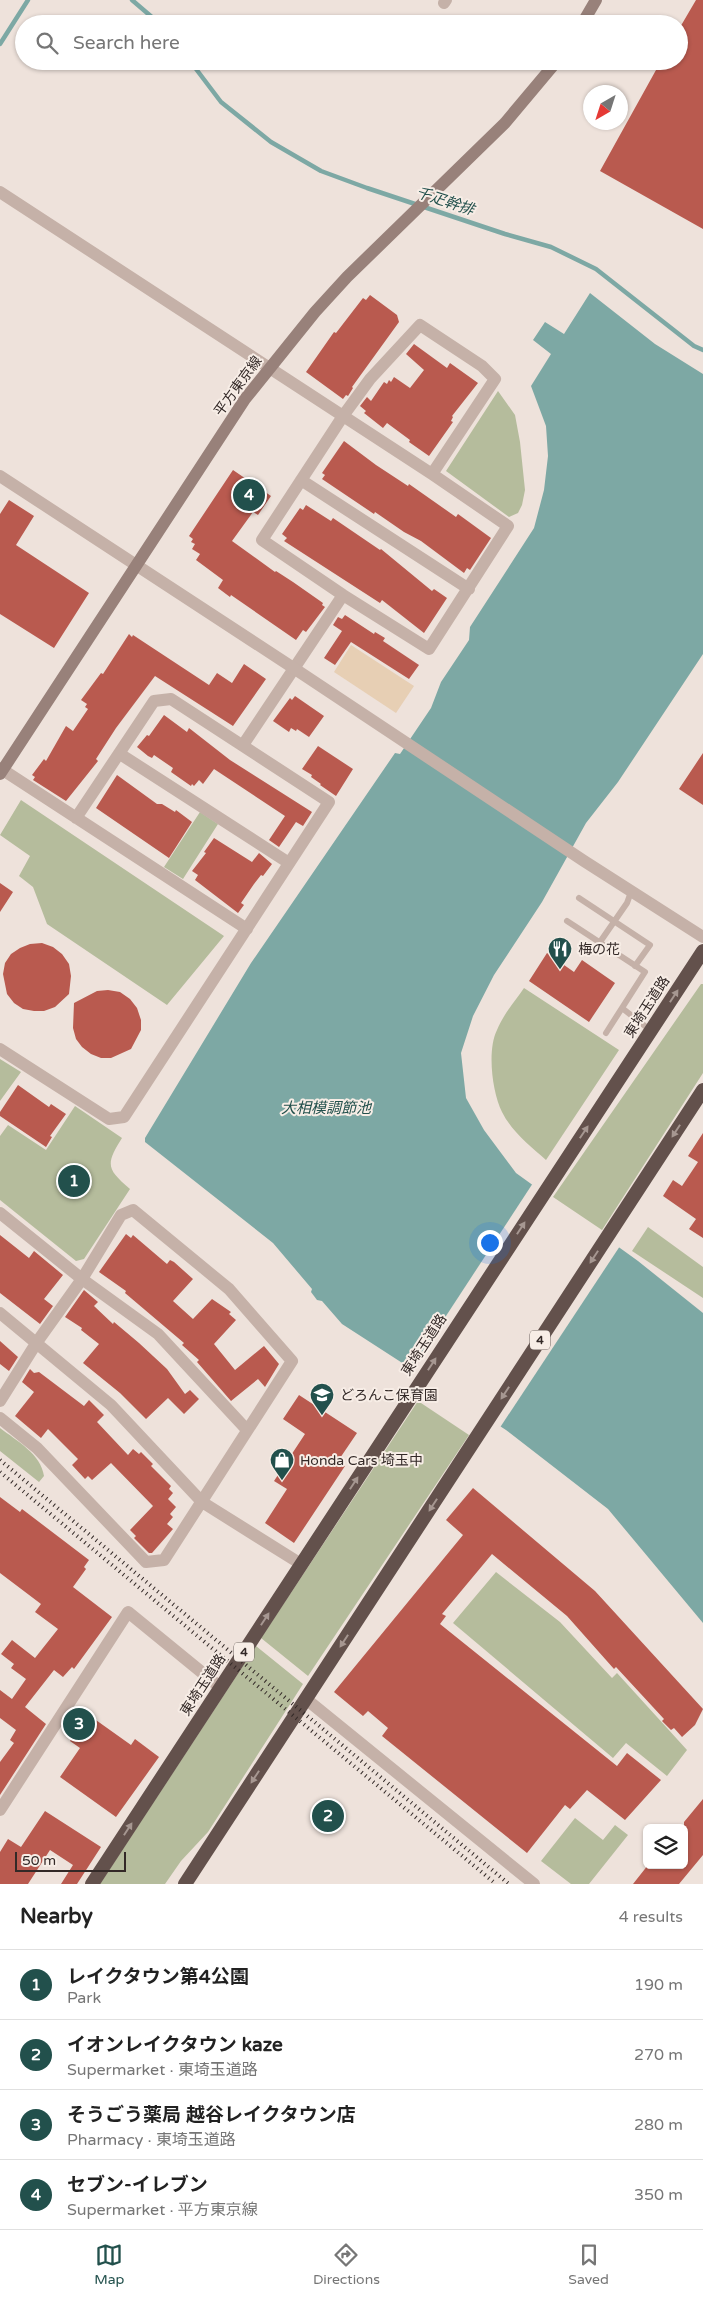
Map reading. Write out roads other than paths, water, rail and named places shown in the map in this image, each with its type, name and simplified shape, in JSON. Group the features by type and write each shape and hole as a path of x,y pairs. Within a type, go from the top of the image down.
{"highway":[{"name":"東埼玉道路","path":"92,1884 703,951"},
{"name":"4","path":"185,1884 703,1090"},
{"name":"4","path":"176,1884 213,1841"}],"main road":[{"path":"587,15 596,0"},
{"name":"平方東京線","path":"1,770 245,399 315,312 422,202 505,123 549,70"}],"street":[{"path":"0,192 270,368 343,416 432,474 508,526 429,649 343,595 262,540 343,416 370,379 420,325 482,366 496,378 432,474"},
{"path":"0,476 295,668 703,938"},
{"path":"302,480 469,589"},
{"path":"243,745 343,595"},
{"path":"0,1049 109,1119 124,1117 329,802 171,699 154,701 76,818"},
{"path":"120,754 289,863"},
{"path":"1,770 247,929"},
{"path":"0,1401 37,1342 82,1279 121,1215 133,1210 229,1288 292,1361 164,1560 146,1562 37,1448 0,1418"},
{"path":"0,1213 82,1279 158,1334 247,1430"},
{"path":"0,1313 111,1405 202,1502 301,1564"},
{"path":"0,1810 128,1612 221,1688"},
{"path":"306,1699 534,1884"}],"lane":[{"path":"600,942 627,902 631,892"},
{"path":"579,898 650,945 635,966"},
{"path":"567,921 645,972 606,1033"},
{"path":"622,1008 646,1025 651,1031"}],"water":[{"name":"大相模調節池","path":"590,293 655,344 703,374 703,654 618,782 586,823 542,902 494,975 473,1016 461,1053 466,1098 484,1130 516,1173 638,1261 703,1313 703,1623 608,1509 506,1430 342,1324 322,1301 317,1300 311,1292 312,1289 273,1243 145,1142 145,1138 251,963 395,753 400,754 431,708 441,682 469,640 470,627 534,528 544,490 548,456 546,426 531,386 551,354 533,340 545,322 564,334"}],"waterway":[{"path":"18,15 28,0"},
{"name":"千疋幹排","path":"132,0 150,15"},
{"path":"0,44 15,20"},
{"name":"千疋幹排","path":"197,70 221,102 271,142 321,171 505,234 551,247 596,269 694,346 703,350"}],"railway":[{"path":"0,1460 509,1884"},
{"path":"0,1472 496,1884"}],"place":[{"name":"セブン-イレブン","path":"249,495"},
{"name":"梅の花","path":"560,970"},
{"name":"レイクタウン第4公園","path":"74,1181"},
{"name":"どろんこ保育園","path":"322,1416"},
{"name":"Honda Cars 埼玉中","path":"282,1481"},
{"name":"そうごう薬局 越谷レイクタウン店","path":"79,1724"},
{"name":"イオンレイクタウン kaze","path":"328,1816"}]}
